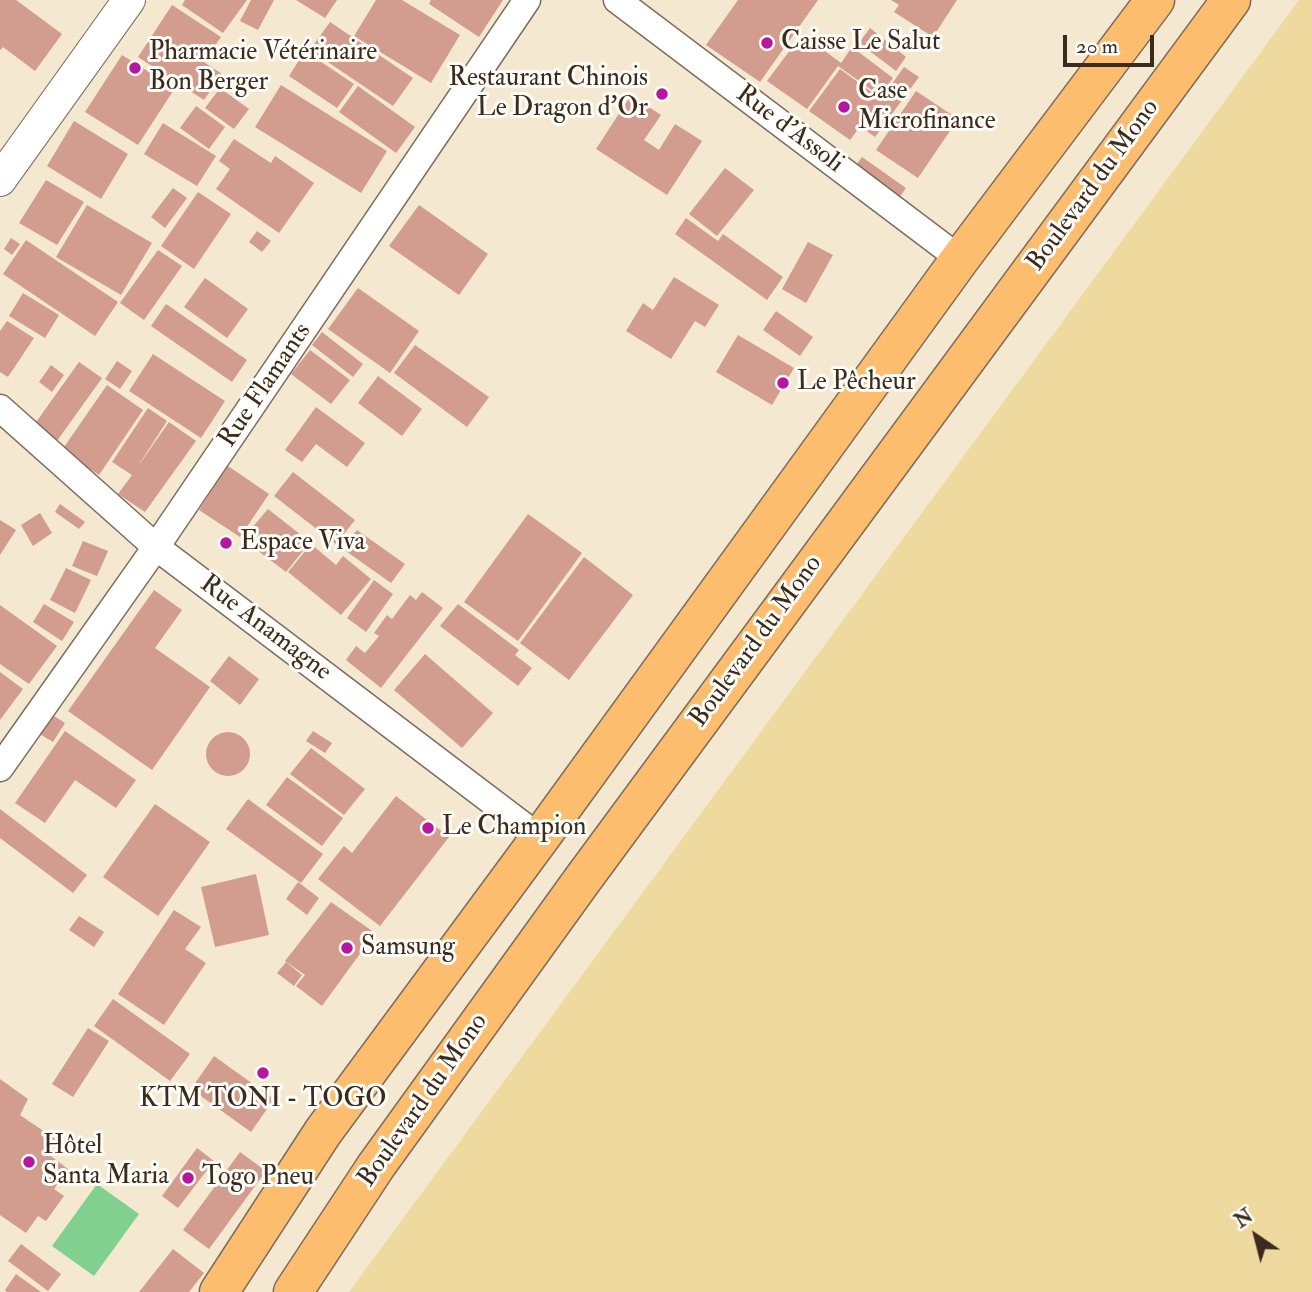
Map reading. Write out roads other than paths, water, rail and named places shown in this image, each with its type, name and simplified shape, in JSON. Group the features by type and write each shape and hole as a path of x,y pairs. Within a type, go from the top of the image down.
{"highway":[{"path":"219,1292 323,1132 960,259 1155,0"},
{"name":"Boulevard du Mono","path":"293,1292 376,1166 575,890 1231,0"}],"street":[{"path":"0,180 129,0"},
{"name":"Rue Flamants","path":"0,768 156,547 527,0"},
{"name":"Rue d'Assoli","path":"617,0 960,259"},
{"name":"Rue Anamagne","path":"0,408 156,547 540,838"}],"place":[{"name":"Caisse Le Salut","path":"767,43"},
{"name":"Pharmacie Vétérinaire Bon Berger","path":"135,68"},
{"name":"Restaurant Chinois Le Dragon d'Or","path":"662,94"},
{"name":"Case Microfinance","path":"844,107"},
{"name":"Le Pêcheur","path":"783,383"},
{"name":"Espace Viva","path":"226,543"},
{"name":"Le Champion","path":"428,828"},
{"name":"Samsung","path":"347,948"},
{"name":"KTM TONI - TOGO","path":"263,1073"},
{"name":"Hôtel Santa Maria","path":"29,1162"},
{"name":"Togo Pneu","path":"188,1178"}]}
